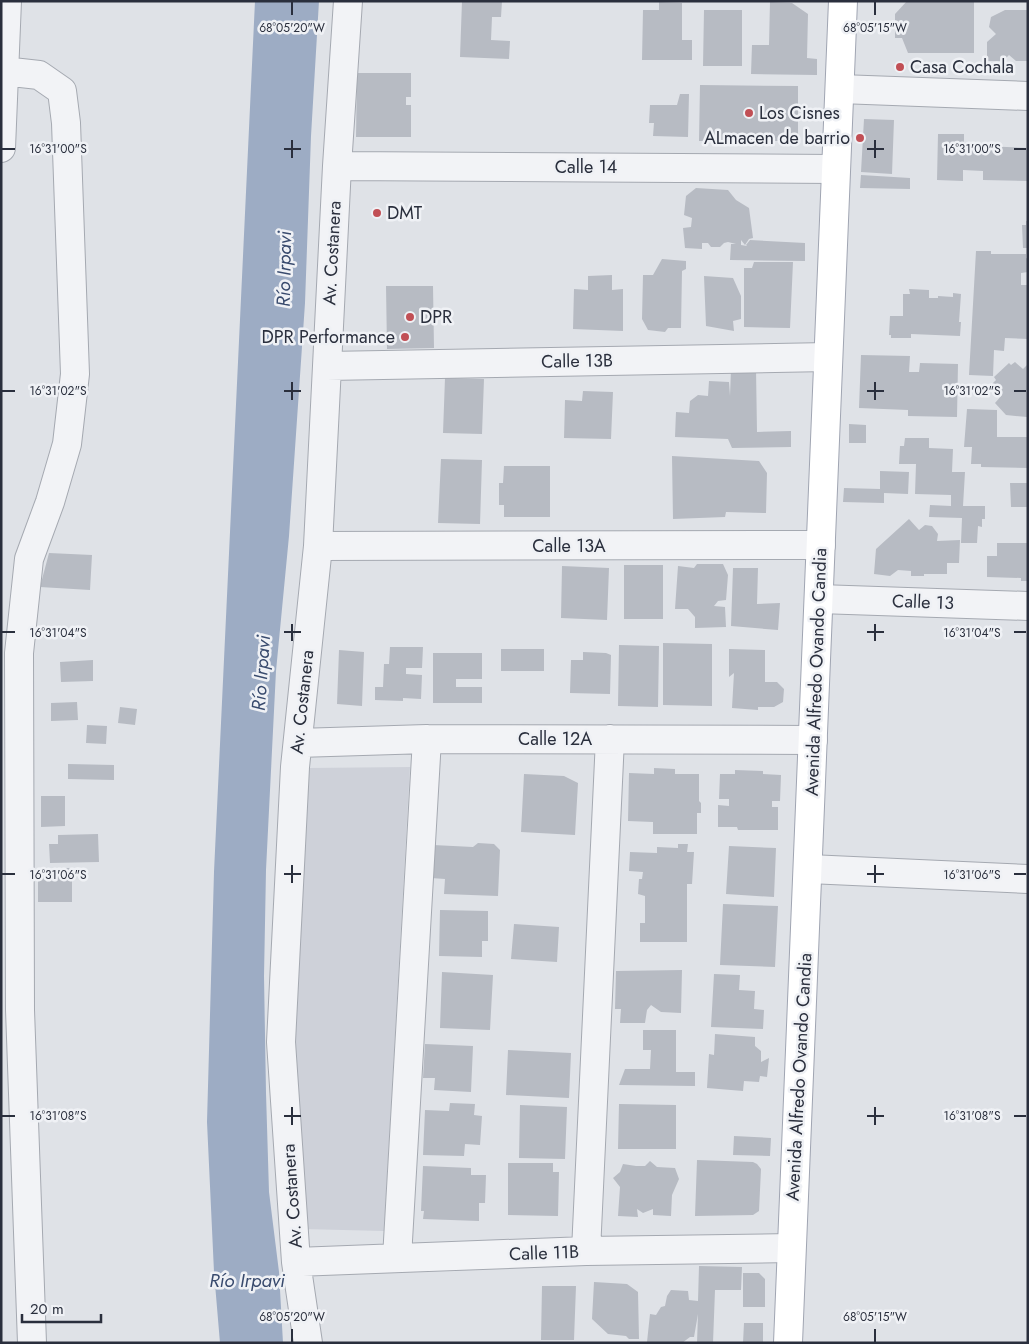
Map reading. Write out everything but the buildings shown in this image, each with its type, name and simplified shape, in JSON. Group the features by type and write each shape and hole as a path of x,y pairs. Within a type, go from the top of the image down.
{"main road":[{"name":"Avenida Alfredo Ovando Candia","path":"788,1343 809,869 843,1"}],"street":[{"path":"1,148 7,1"},
{"name":"Av. Costanera","path":"308,1343 296,1262 281,1042 295,767 318,546 337,166 348,1"},
{"path":"3,71 39,75 62,91 66,123 75,374 67,444 50,502 29,559 19,653 20,1010 32,1343"},
{"path":"840,89 1028,96"},
{"name":"Calle 14","path":"337,166 835,169"},
{"name":"Calle 13B","path":"327,366 828,357"},
{"name":"Calle 13A","path":"318,546 821,545"},
{"name":"Calle 13","path":"819,599 1028,606"},
{"path":"397,1258 427,739"},
{"name":"Calle 12A","path":"298,743 427,739 813,740"},
{"path":"586,1251 610,739"},
{"path":"809,869 1028,879"},
{"name":"Calle 11B","path":"296,1262 586,1251 791,1248"}],"shaded area":[{"path":"410,767 384,1231 302,1229 292,1058 308,768"}],"water":[{"name":"Río Irpavi","path":"255,1 319,1 311,136 305,303 289,536 276,671 266,870 264,976 269,1192 279,1272 283,1343 220,1343 214,1272 207,1122 214,872"}],"place":[{"name":"Casa Cochala","path":"900,67"},
{"name":"Los Cisnes","path":"749,113"},
{"name":"ALmacen de barrio","path":"860,138"},
{"name":"DMT","path":"377,213"},
{"name":"DPR","path":"410,317"},
{"name":"DPR Performance","path":"405,337"}]}
